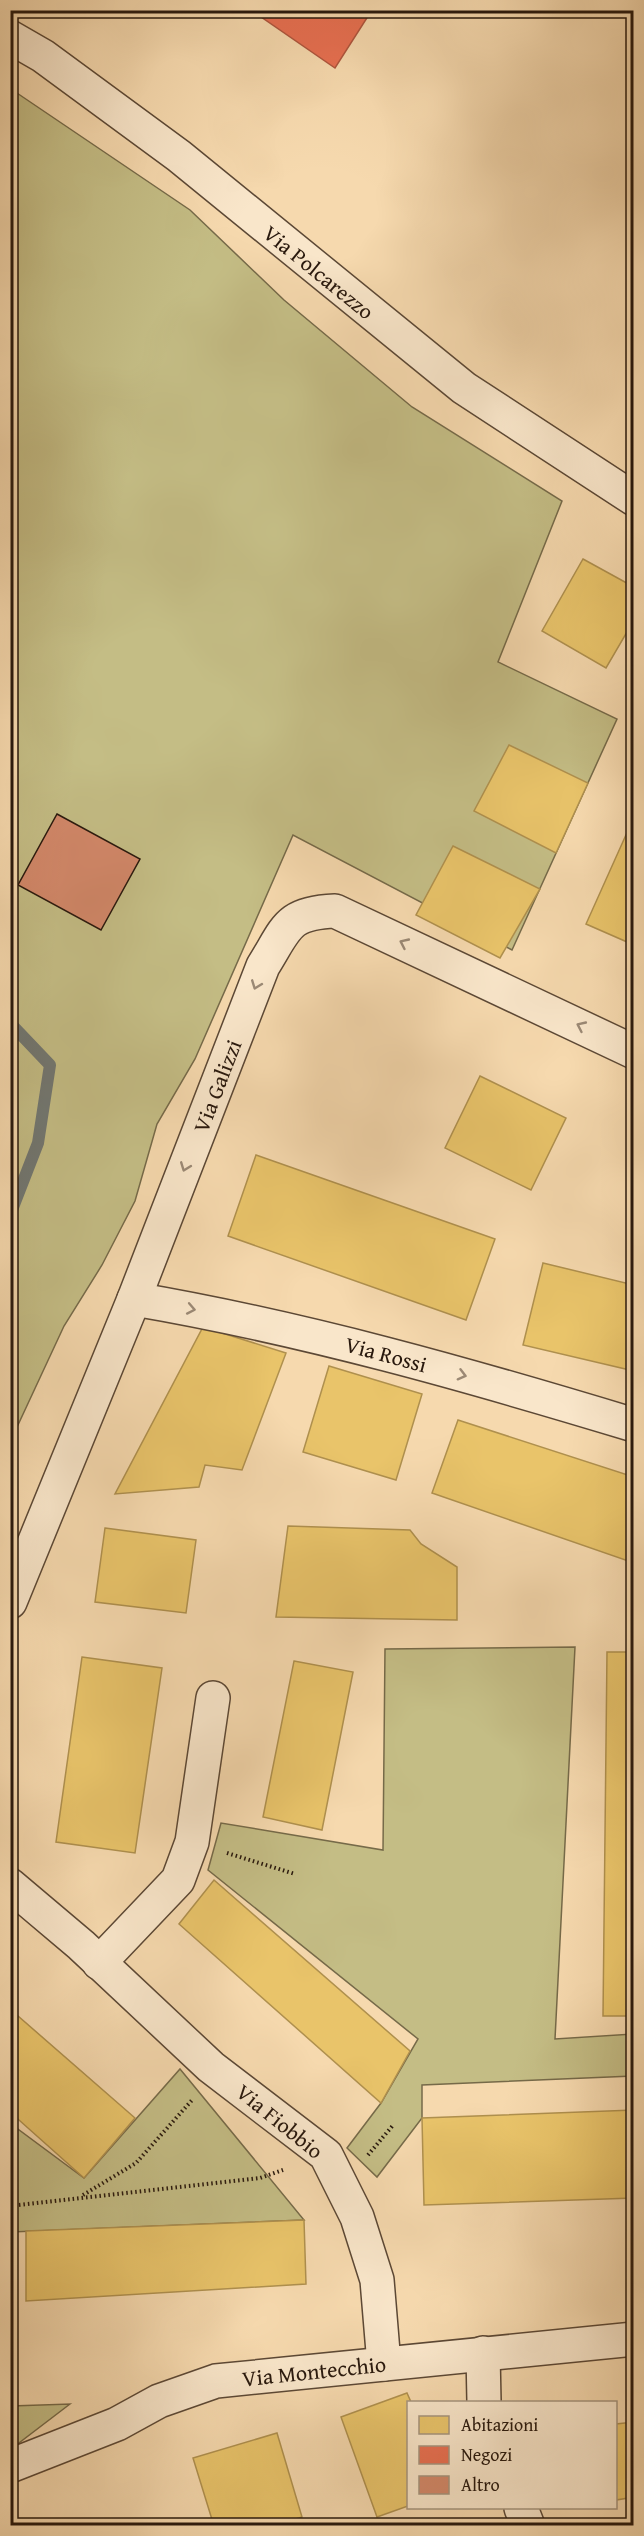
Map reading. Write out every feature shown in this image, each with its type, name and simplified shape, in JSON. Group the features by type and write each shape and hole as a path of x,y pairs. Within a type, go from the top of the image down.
{"street":[{"name":"Via Polcarezzo","path":"10,37 43,56 179,156 464,388 633,499"},
{"name":"Via Galizzi","path":"10,1602 134,1299 263,966 290,922 309,912 335,911 633,1052"},
{"name":"Via Rossi","path":"134,1299 298,1331 500,1384 633,1425"},
{"path":"99,1963 178,1880 192,1842 213,1698"},
{"name":"Via Fiobbio","path":"10,1885 99,1963 211,2067 326,2154 357,2217 377,2280 384,2364"},
{"name":"Via Montecchio","path":"10,2466 117,2424 159,2402 216,2381 483,2353 566,2348 633,2339"},
{"path":"483,2353 484,2401"},
{"path":"521,2509 528,2526"}],"path":[{"path":"192,1842 295,1874"},
{"path":"80,2197 136,2163 189,2106 211,2067"},
{"path":"10,2206 260,2178 326,2154"}],"shaded area":[{"path":"11,89 190,210 284,300 412,407 562,501 498,662 617,719 512,950 293,835 195,1059 157,1124 135,1201 102,1265 64,1326 11,1440"},
{"path":"575,1647 555,2039 633,2034 633,2076 422,2085 422,2118 377,2177 347,2148 381,2103 418,2039 208,1870 221,1823 383,1850 385,1649"},
{"path":"180,2069 304,2220 11,2232 11,2124 84,2178"},
{"path":"70,2404 11,2449 11,2406"}],"building: Abitazioni":[{"path":"583,559 634,587 634,620 606,668 542,631"},
{"path":"509,745 588,783 556,853 474,811"},
{"path":"634,817 634,945 586,924"},
{"path":"453,846 540,889 500,958 416,915"},
{"path":"480,1076 566,1118 531,1190 445,1148"},
{"path":"256,1155 495,1239 466,1320 228,1236"},
{"path":"543,1263 634,1285 634,1371 523,1345"},
{"path":"203,1327 286,1353 242,1470 205,1465 199,1487 115,1494"},
{"path":"329,1366 422,1394 396,1480 303,1452"},
{"path":"458,1420 634,1477 634,1563 432,1493"},
{"path":"288,1526 410,1530 421,1544 457,1567 457,1620 276,1617"},
{"path":"105,1528 196,1540 186,1613 95,1602"},
{"path":"607,1652 634,1652 634,2016 603,2016"},
{"path":"82,1657 162,1668 135,1853 56,1842"},
{"path":"294,1661 353,1672 322,1830 263,1817"},
{"path":"214,1880 410,2051 381,2103 179,1924"},
{"path":"10,2009 135,2118 84,2178 10,2112"},
{"path":"634,2110 634,2198 424,2205 422,2118"},
{"path":"304,2220 306,2284 26,2301 26,2231"},
{"path":"407,2393 411,2401 407,2401 407,2506 377,2517 341,2417"},
{"path":"634,2422 634,2497 617,2500 617,2424"},
{"path":"277,2433 302,2517 273,2526 214,2526 193,2458"}],"building: Negozi":[{"path":"251,10 372,10 335,68"}],"building: Altro":[{"path":"57,814 140,859 101,930 18,885"}],"waterway":[{"path":"10,1023 50,1065 38,1143 10,1215"}]}
